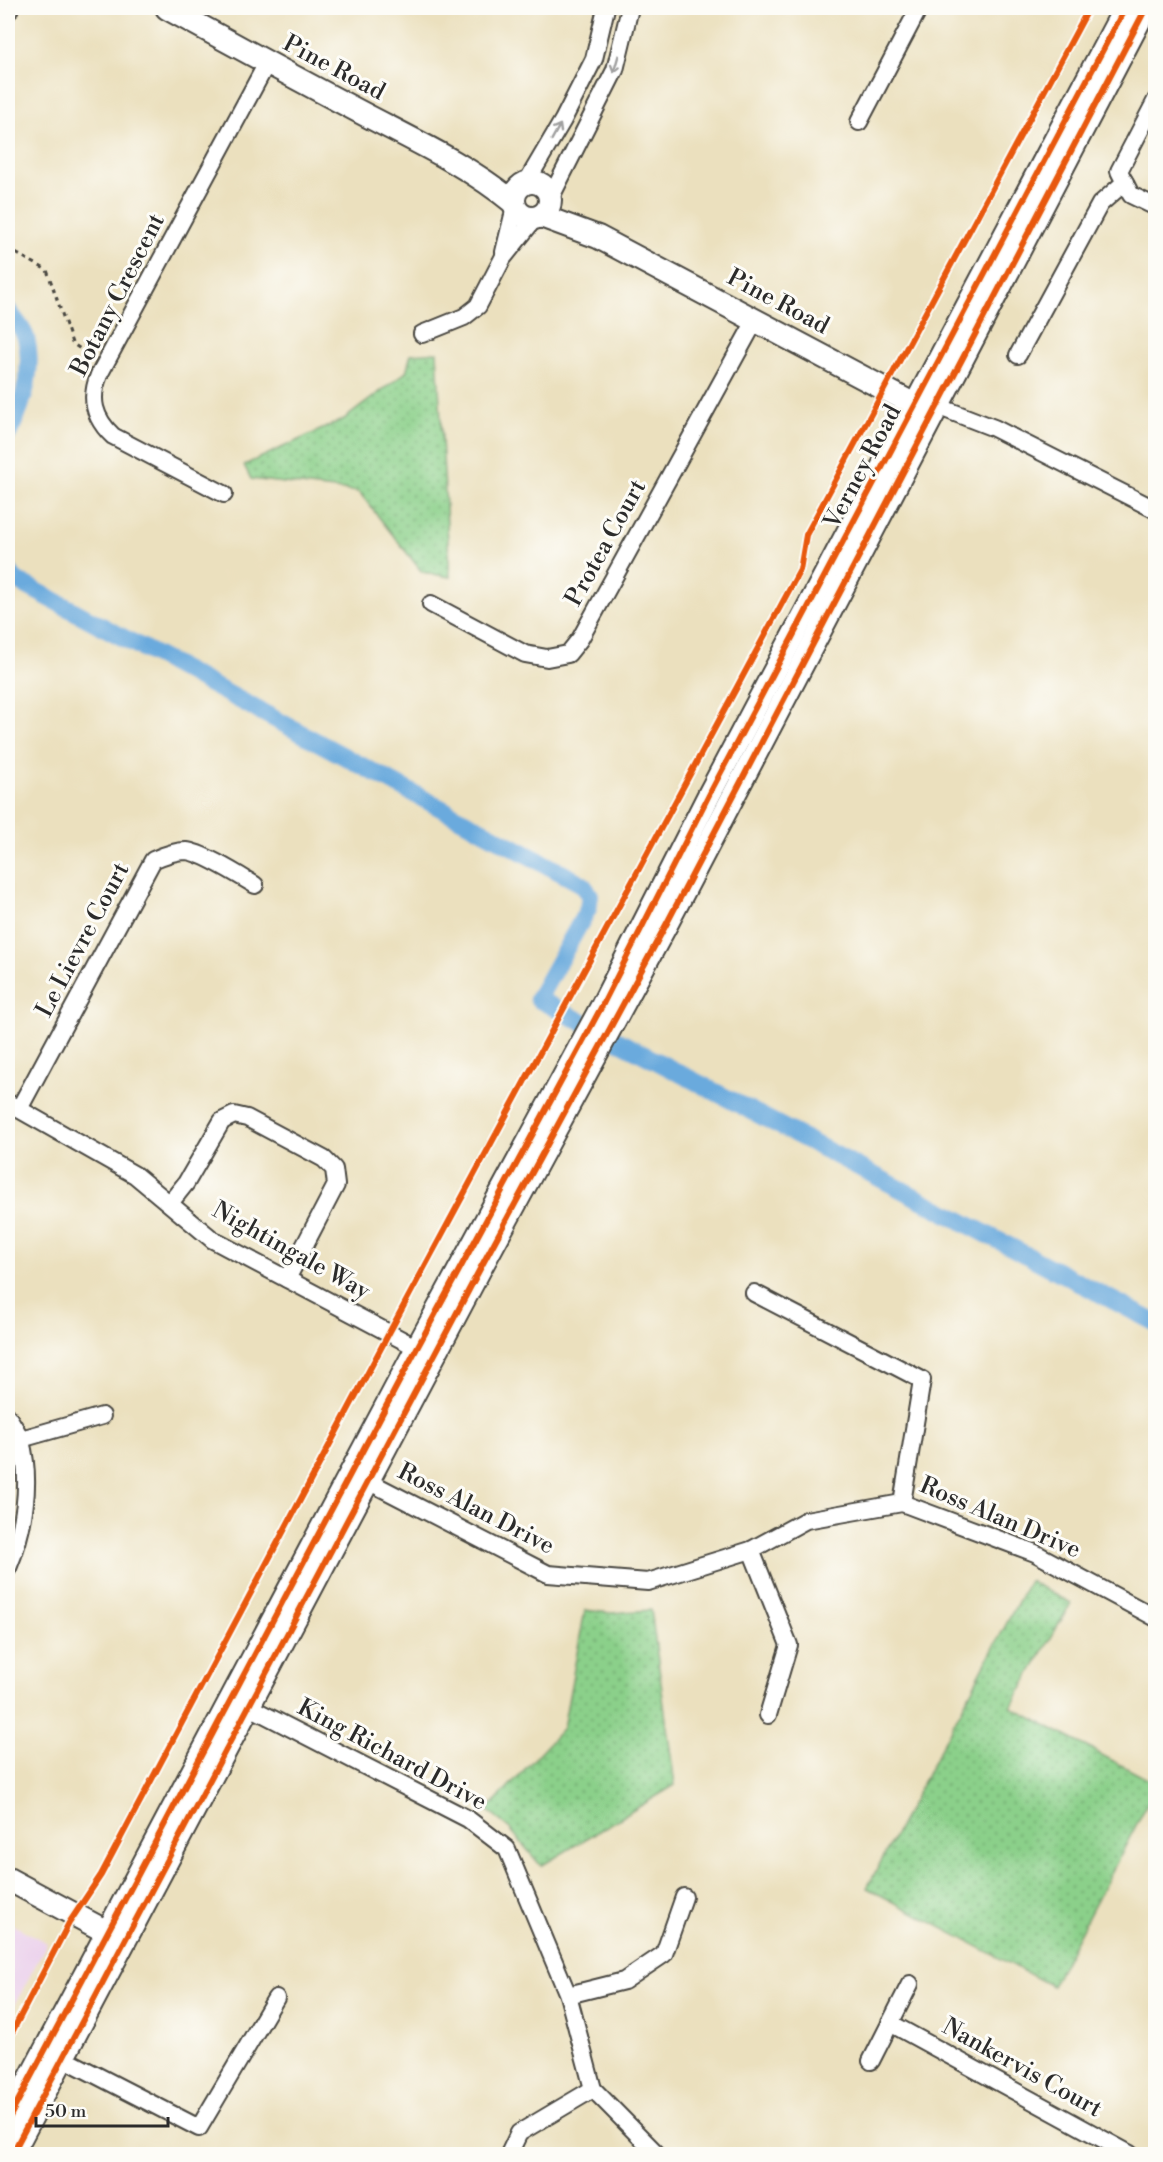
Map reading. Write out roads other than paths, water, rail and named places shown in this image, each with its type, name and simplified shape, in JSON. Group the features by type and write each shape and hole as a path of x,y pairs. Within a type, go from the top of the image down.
{"street":[{"path":"8,12 10,8"},
{"name":"Pine Road","path":"167,8 445,157 500,192 515,205"},
{"path":"503,258 516,191 525,183 563,120 594,59 606,8"},
{"path":"422,334 464,317 478,306 503,258 544,208 615,70 630,8"},
{"path":"859,122 919,8"},
{"name":"Verney Road","path":"928,408 1125,8"},
{"name":"Verney Road","path":"12,2154 54,2053 928,408 1146,8"},
{"name":"Botany Crescent","path":"224,494 113,436 96,415 93,398 96,383 105,364 267,63"},
{"path":"1155,100 1119,171 1131,195 1155,207"},
{"name":"Pine Road","path":"445,157 507,180 525,183"},
{"path":"525,183 536,182 546,187 544,208"},
{"path":"1018,355 1100,204 1125,182"},
{"path":"515,205 523,216 544,208"},
{"name":"Pine Road","path":"544,208 755,321 928,408"},
{"name":"Protea Court","path":"431,604 525,654 547,658 568,654 580,639 755,321"},
{"path":"928,408 994,428 1155,510"},
{"name":"Le Lievre Court","path":"13,1106 153,860 169,853 189,851 255,885"},
{"name":"Nightingale Way","path":"13,1106 135,1175 213,1240 426,1352"},
{"path":"170,1203 186,1184 219,1124 230,1116 238,1115 248,1118 324,1159 334,1169 336,1185 287,1279"},
{"path":"754,1293 922,1380 902,1503"},
{"path":"21,1439 102,1416"},
{"path":"8,1417 21,1439 25,1472 25,1510 8,1568"},
{"name":"Ross Alan Drive","path":"360,1477 548,1574 648,1582 751,1550 806,1520 902,1503 1035,1553 1155,1618"},
{"path":"751,1550 789,1645 768,1715"},
{"name":"King Richard Drive","path":"240,1702 468,1819 507,1849 568,1995 593,2089 657,2154"},
{"path":"8,1879 116,1936"},
{"path":"568,1995 624,1981 664,1954 684,1897"},
{"path":"871,2061 910,1984"},
{"path":"54,2053 199,2128 276,1998"},
{"name":"Nankervis Court","path":"890,2024 1130,2154"},
{"name":"Verney Road","path":"8,2120 54,2053"},
{"path":"509,2154 519,2133 593,2089"}],"waterway":[{"path":"8,310 25,334 29,362 26,387 8,434"},
{"path":"8,570 16,580 582,884 590,895 588,909 538,999 1156,1323"}]}
